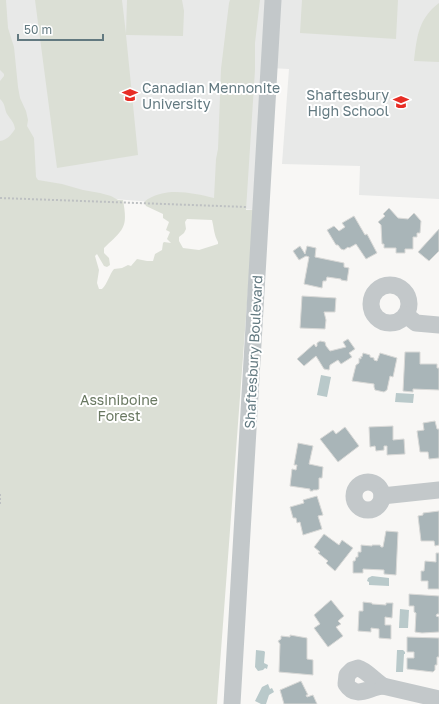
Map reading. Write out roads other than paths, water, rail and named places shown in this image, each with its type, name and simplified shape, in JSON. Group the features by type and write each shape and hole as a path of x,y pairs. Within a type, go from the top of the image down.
{"street":[{"name":"Shaftesbury Boulevard","path":"232,704 273,0"},
{"path":"406,315 416,323 439,325"},
{"path":"382,496 439,490"},
{"path":"383,686 439,699"}],"place":[{"name":"Canadian Mennonite University","path":"130,95"},
{"name":"Shaftesbury High School","path":"401,102"}],"park label":[{"name":"Assiniboine Forest","path":"119,408"}]}
